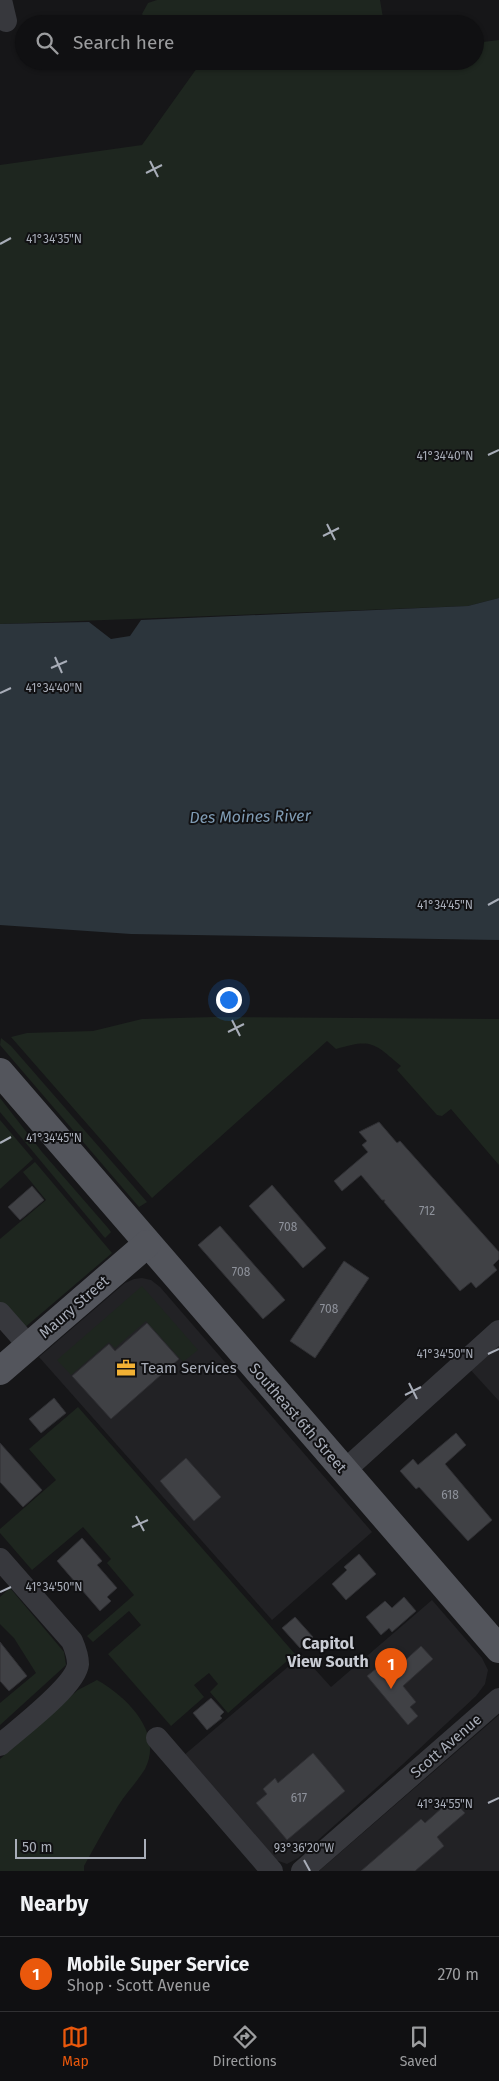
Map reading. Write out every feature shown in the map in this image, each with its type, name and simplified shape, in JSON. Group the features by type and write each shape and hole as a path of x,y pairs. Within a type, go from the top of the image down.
{"main road":[{"name":"Southeast 6th Street","path":"0,1072 499,1649"},
{"name":"Maury Street","path":"0,1371 147,1244"}],"street":[{"path":"0,1313 29,1346"},
{"path":"344,1470 499,1331"},
{"path":"0,1559 72,1641 77,1652 78,1664 69,1684 0,1745"},
{"name":"Scott Avenue","path":"302,1871 499,1699"},
{"path":"157,1738 272,1871"}],"shaded area":[{"path":"157,0 380,0 382,15 143,15 148,3"},
{"path":"499,40 499,598 468,606 0,624 0,165 142,145 196,70 484,70 484,42"},
{"path":"214,1017 499,1019 499,1165 451,1109 442,1116 437,1115 397,1070 401,1066 385,1052 365,1043 336,1049 327,1041 152,1198 11,1037 27,1033 93,1031 142,1019"},
{"path":"1,1038 11,1046 147,1202 139,1207 0,1045"},
{"path":"0,1098 42,1152 111,1232 105,1238 0,1112"},
{"path":"0,1120 33,1159 0,1189"},
{"path":"35,1162 112,1253 23,1329 0,1302 0,1239 46,1200 23,1172"},
{"path":"142,1278 151,1280 160,1287 372,1532 272,1620 39,1357 125,1283"},
{"path":"142,1286 198,1350 183,1362 146,1321 115,1348 109,1342 71,1375 57,1360"},
{"path":"499,1339 499,1401 468,1367"},
{"path":"78,1407 295,1654 228,1713 210,1692 218,1684 209,1673 194,1685 204,1697 171,1726 108,1654 141,1625 129,1611 93,1642 87,1636 134,1595 107,1563 111,1559 83,1527 32,1570 0,1533 0,1529 56,1480 29,1449"},
{"path":"10,1588 64,1652 66,1665 0,1725 0,1703 36,1673 14,1638 0,1624 0,1597"},
{"path":"432,1600 482,1658 488,1670 485,1684 476,1696 403,1764 298,1858 287,1864 276,1860 183,1756 302,1655 331,1687"},
{"path":"97,1680 130,1706 146,1729 150,1742 150,1755 145,1769 118,1806 84,1866 84,1871 0,1871 0,1759 78,1690"},
{"path":"499,1715 499,1871 319,1871"}],"water":[{"name":"Des Moines River","path":"499,598 499,940 131,934 0,925 0,624 89,622 111,639 130,636 141,620 468,606"}],"building":[{"path":"379,1122 397,1143 400,1141 499,1252 499,1259 493,1265 497,1270 476,1288 471,1282 460,1291 384,1202 385,1200 382,1200 361,1175 342,1191 334,1181 368,1152 362,1145 367,1141 359,1132"},
{"path":"272,1185 326,1248 303,1268 249,1206"},
{"path":"32,1186 44,1200 20,1220 8,1207"},
{"path":"220,1226 285,1300 263,1319 198,1245"},
{"path":"344,1261 369,1278 315,1358 290,1341"},
{"name":"Team Services","path":"147,1323 179,1359 111,1419 72,1376 109,1344 115,1351"},
{"path":"54,1398 66,1413 41,1433 29,1419"},
{"path":"456,1433 466,1445 445,1464 492,1520 468,1541 419,1487 416,1489 400,1471 413,1459 418,1465"},
{"path":"0,1443 42,1490 23,1507 0,1482"},
{"path":"186,1458 221,1497 194,1521 160,1481"},
{"path":"82,1538 102,1561 97,1565 117,1588 107,1597 111,1601 100,1611 57,1561"},
{"path":"359,1554 376,1574 346,1600 332,1584 347,1570 344,1567"},
{"path":"404,1597 416,1611 392,1632 389,1628 381,1635 366,1617 385,1601 392,1608"},
{"path":"295,1617 313,1637 300,1648 282,1628"},
{"path":"0,1642 27,1676 9,1691 0,1681"},
{"path":"421,1646 433,1659 403,1686 416,1702 410,1707 418,1716 408,1725 367,1676 383,1663 391,1673"},
{"path":"211,1698 224,1712 220,1716 222,1718 207,1730 193,1713"},
{"path":"313,1753 345,1791 287,1840 256,1803 267,1794 263,1789 275,1778 278,1783"},
{"path":"452,1799 465,1813 437,1837 444,1846 415,1871 361,1871 421,1819 425,1823"}],"place":[{"name":"Team Services","path":"126,1368"},
{"name":"Mobile Super Service","path":"391,1689"}],"district":[{"name":"Capitol View South","path":"328,1652"}]}
